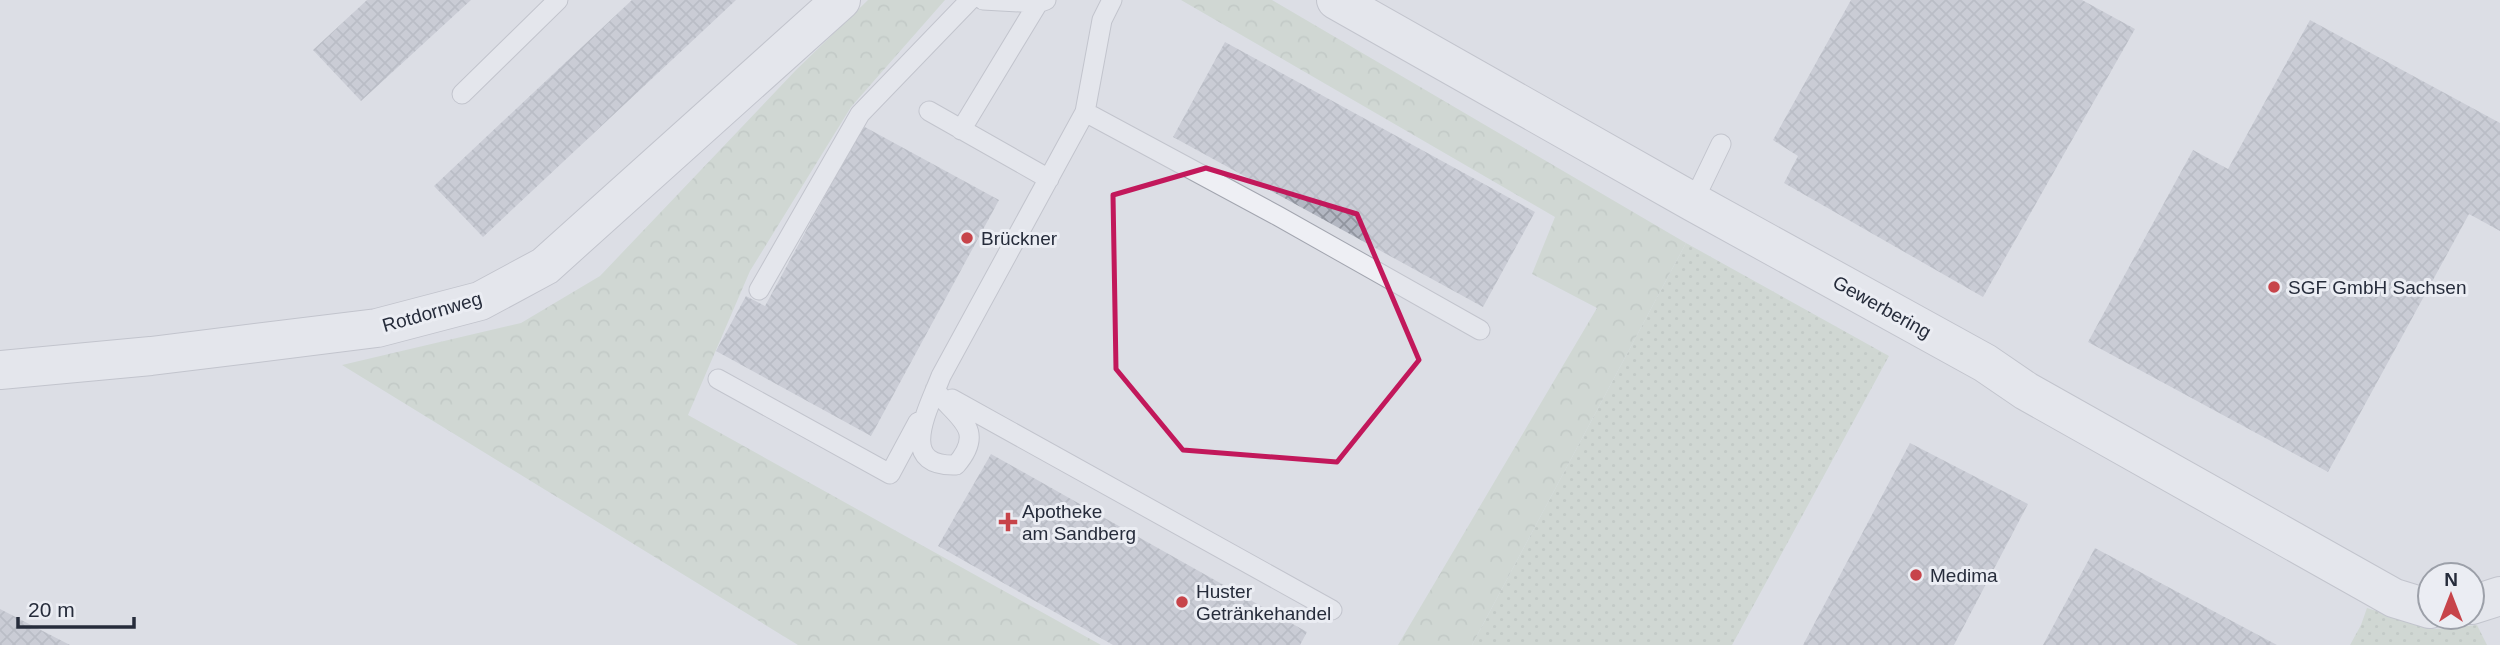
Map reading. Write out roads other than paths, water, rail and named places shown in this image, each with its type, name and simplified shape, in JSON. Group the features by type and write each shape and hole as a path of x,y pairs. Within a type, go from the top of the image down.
{"street":[{"name":"Rotdornweg","path":"0,370 150,356 377,328 480,301 545,266 841,0"},
{"name":"Gewerbering","path":"1336,0 1985,363 2026,391 2394,597 2416,604"}],"lane":[{"path":"462,94 558,0"},
{"path":"759,290 860,114 970,0"},
{"path":"982,0 1042,2"},
{"path":"718,379 890,474 1085,112 1102,20 1112,0"},
{"path":"961,130 1042,2"},
{"path":"929,111 1049,179"},
{"path":"1085,112 1278,216 1480,330"},
{"path":"1693,202 1721,144"},
{"path":"935,390 1332,610"}],"place":[{"name":"Brückner","path":"967,238"},
{"name":"SGF GmbH Sachsen","path":"2274,287"},
{"name":"Apotheke am Sandberg","path":"1008,522"},
{"name":"Medima","path":"1916,575"},
{"name":"Huster Getränkehandel","path":"1182,602"}]}
